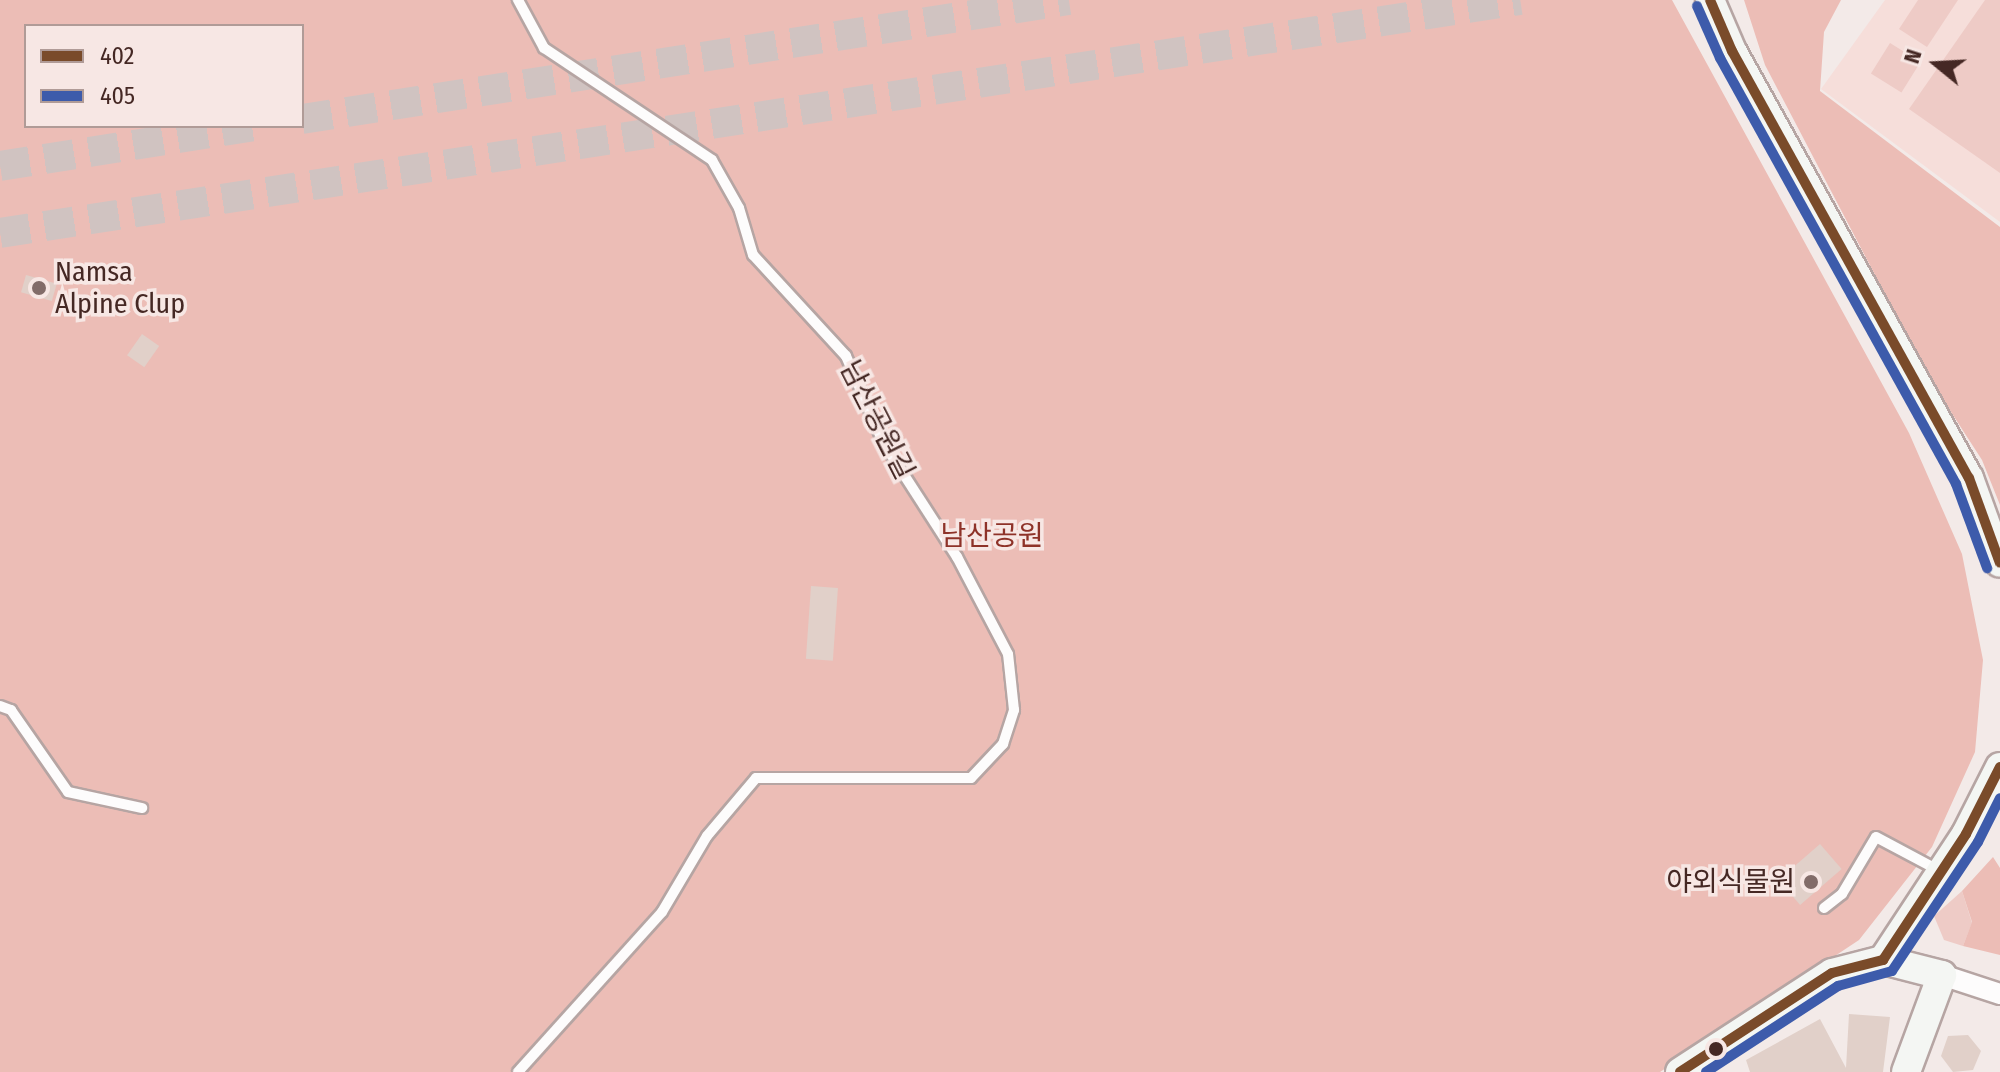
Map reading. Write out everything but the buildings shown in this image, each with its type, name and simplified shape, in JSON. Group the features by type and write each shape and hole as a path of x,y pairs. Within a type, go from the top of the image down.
{"main road":[{"path":"1710,0 1783,144 1969,478 2000,563"},
{"path":"1726,0 1783,144"},
{"path":"1883,960 1966,834 2000,767"},
{"path":"1680,1072 1711,1063 1832,973 1883,960 1942,975 1906,1072"}],"street":[{"path":"1942,975 2000,994"}],"lane":[{"name":"남산공원길","path":"518,0 544,48 712,160 739,208 753,255 846,356 883,442 957,557 1008,654 1014,710 1003,744 971,778 756,778 707,836 662,912 518,1072"},
{"path":"0,706 11,710 68,792 142,808"},
{"path":"1824,908 1842,894 1876,837 1940,871"}],"shaded area":[{"path":"1885,0 2000,0 2000,222 1821,89"},
{"path":"1918,0 1958,0 1927,47 1899,29"},
{"path":"1985,0 2000,0 2000,173 1909,109"},
{"path":"1890,43 1921,62 1901,93 1871,74"},
{"path":"1962,891 1972,923 1963,946 1944,940 1934,916"}],"green space":[{"name":"남산공원","path":"0,0 1672,0 1909,433 1962,554 1983,660 1975,752 1932,847 1859,940 1660,1072 0,1072"},
{"path":"1744,0 1841,0 1824,32 1820,91 2000,227 2000,505 1982,460 1929,378 1765,65"},
{"path":"1993,857 2000,868 2000,955 1963,946 1972,922 1962,891"}],"tunnel":[{"path":"304,119 1069,0"},
{"path":"0,233 1520,0"},
{"path":"0,166 242,128"}],"transit line":[{"name":"402","path":"1710,0 1732,51 1969,478 2000,563"},
{"name":"405","path":"1697,6 1720,58 1956,484 1987,568"},
{"name":"402","path":"1680,1072 1832,973 1883,960 1966,834 2000,767"},
{"name":"405","path":"1706,1072 1838,986 1892,971 1978,842 2000,798"}],"place":[{"name":"Namsa Alpine Clup","path":"39,288"},
{"name":"야외식물원","path":"1811,882"}]}
